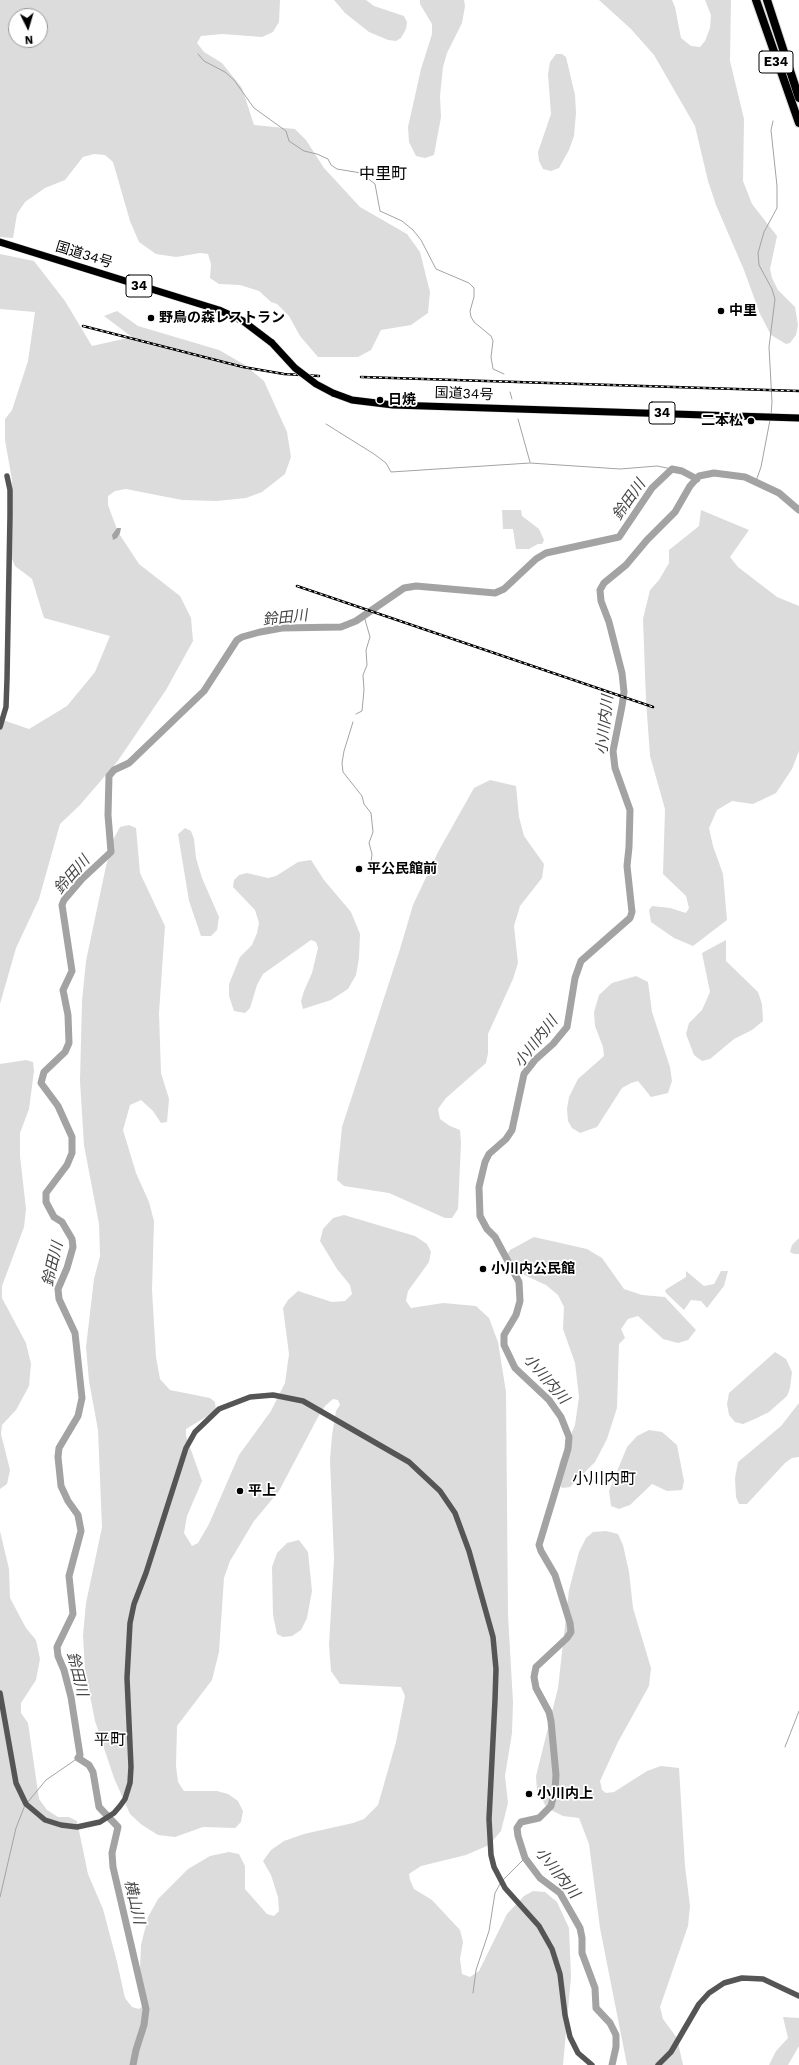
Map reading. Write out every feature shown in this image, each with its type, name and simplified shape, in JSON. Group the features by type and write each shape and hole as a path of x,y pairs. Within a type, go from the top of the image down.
{"highway":[{"name":"E34","path":"756,0 799,123"},
{"name":"E34","path":"767,0 799,98"},
{"name":"国道34号","path":"0,242 219,310 243,321 272,343 295,368 316,384 333,393 352,400 393,405 799,418"}],"street":[{"path":"0,727 6,707 7,679 10,516 10,490 8,476"},
{"path":"0,1693 13,1770 18,1790 31,1810 45,1820 61,1825 77,1827 100,1822 114,1813 125,1799 131,1774 127,1678 130,1623 134,1604 146,1573 186,1448 195,1432 219,1409 250,1397 266,1395 303,1401 409,1462 440,1491 455,1513 469,1551 493,1637 496,1669 489,1819 491,1855 499,1878 512,1897 539,1926 552,1949 560,1974 564,2015 570,2037 578,2053 592,2065"},
{"path":"658,2065 671,2052 699,2004 709,1993 724,1983 742,1978 763,1979 799,1996"}],"shaded area":[{"path":"0,0 280,0 279,22 273,32 262,37 222,34 201,36 197,43 204,52 222,63 242,88 254,125 295,129 306,140 324,168 360,207 407,234 420,252 430,292 428,313 411,325 381,330 371,350 358,357 318,357 300,336 289,316 277,304 271,302 259,291 240,285 219,284 210,278 211,264 208,254 200,253 176,257 156,254 139,242 130,221 113,162 105,155 94,154 83,157 65,180 45,188 25,202 17,214 13,238 0,237"},
{"path":"334,0 366,0 374,6 404,16 407,22 406,29 401,38 396,41 388,40 369,32 345,13"},
{"path":"420,0 464,0 465,6 462,23 447,53 443,67 440,96 441,117 434,155 425,158 416,156 409,142 408,127 421,69 432,34 432,24 420,4"},
{"path":"599,0 672,0 675,7 681,38 691,46 700,47 705,41 710,28 711,15 705,0 731,0 730,61 744,119 743,181 752,204 777,236 770,269 772,278 778,290 795,307 798,325 796,335 790,343 786,344 771,335 760,314 744,270 716,205 708,181 695,126 654,55 631,29"},
{"path":"556,54 562,54 566,57 575,95 576,113 574,136 569,150 559,168 551,171 543,169 539,161 538,152 551,114 548,74 550,62"},
{"path":"0,254 34,261 65,301 92,346 132,337 104,316 117,311 138,326 219,350 245,365 264,381 287,432 291,457 285,474 262,492 246,498 217,501 182,500 126,489 115,491 108,496 108,505 118,532 139,564 180,596 191,618 193,641 166,690 117,762 80,805 60,824 39,899 16,948 0,1004 0,719 29,729 67,706 95,672 110,636 44,618 32,579 15,566 7,547 12,480 5,440 5,419 12,410 28,361 35,312 0,309"},
{"path":"502,510 521,510 522,516 539,529 544,540 542,544 538,544 529,549 516,549 513,529 503,529"},
{"path":"701,510 749,530 730,557 738,567 777,597 799,606 799,751 792,769 776,793 753,804 732,801 717,810 709,828 713,846 723,874 727,920 693,946 674,938 651,922 649,910 652,906 670,908 686,913 689,908 686,896 663,874 665,809 650,756 643,619 650,590 659,580 669,563 669,550 699,526"},
{"path":"117,528 121,528 120,533 117,538 113,540 112,535"},
{"path":"490,780 516,786 519,817 524,836 544,864 542,878 520,906 514,926 518,963 513,979 488,1034 488,1053 486,1063 446,1098 438,1109 440,1119 450,1126 460,1130 461,1143 458,1209 452,1218 445,1218 389,1193 344,1186 337,1180 342,1127 413,905 438,852 474,788"},
{"path":"129,825 136,828 140,873 165,926 159,1013 161,1073 169,1099 167,1122 161,1123 153,1111 141,1100 130,1105 123,1130 136,1173 149,1202 154,1221 152,1290 156,1357 160,1379 170,1390 210,1398 215,1402 216,1411 186,1429 186,1436 202,1481 187,1516 184,1533 192,1546 198,1543 209,1524 239,1455 271,1411 285,1383 289,1354 283,1308 288,1300 298,1291 332,1302 345,1301 352,1294 350,1285 337,1269 320,1241 323,1229 333,1218 344,1215 415,1236 427,1244 431,1252 429,1262 408,1291 406,1301 411,1308 443,1303 476,1306 489,1318 498,1342 506,1392 508,1615 513,1702 512,1733 505,1776 508,1803 501,1831 489,1845 466,1855 421,1866 409,1874 414,1889 432,1900 460,1930 463,1942 460,1959 462,1974 470,1977 479,1971 507,1914 524,1896 533,1891 545,1892 557,1902 569,1928 571,1977 563,2065 0,2065 0,1531 9,1569 10,1598 26,1628 36,1640 40,1659 36,1680 21,1703 21,1713 28,1723 39,1799 47,1810 58,1817 69,1817 77,1821 88,1874 103,1909 125,1998 132,2007 139,2009 144,2005 140,1969 141,1945 148,1917 158,1899 188,1869 210,1856 229,1852 239,1854 245,1866 245,1889 267,1914 274,1916 279,1911 278,1897 271,1875 263,1861 271,1850 284,1841 304,1834 353,1823 364,1819 378,1805 396,1742 405,1696 401,1687 340,1684 331,1671 329,1645 334,1559 330,1460 336,1411 340,1405 338,1400 333,1399 325,1406 318,1417 279,1491 254,1521 230,1561 224,1578 219,1652 212,1680 177,1726 176,1766 178,1782 184,1791 217,1791 228,1794 238,1801 243,1811 241,1822 235,1828 203,1827 175,1837 158,1835 142,1825 130,1814 114,1778 95,1721 85,1671 83,1635 86,1603 102,1527 98,1430 89,1381 86,1347 94,1279 100,1256 99,1224 84,1145 80,1081 82,1001 86,961 106,866 113,840 120,827"},
{"path":"185,828 191,831 194,839 196,858 202,878 219,917 217,930 211,936 201,936 189,901 178,834"},
{"path":"311,860 324,880 351,912 360,934 359,958 356,975 348,989 331,1000 303,1009 301,1001 312,973 318,948 316,942 311,940 263,974 257,985 250,1008 245,1013 234,1011 229,996 229,984 240,957 252,945 259,923 255,910 233,887 234,880 239,875 247,873 268,878 276,876 298,862"},
{"path":"726,940 726,961 758,992 762,1004 763,1021 752,1030 734,1039 710,1059 702,1061 694,1055 686,1034 689,1023 702,1010 710,992 702,953"},
{"path":"636,976 648,982 652,1012 670,1067 672,1081 668,1093 651,1097 638,1081 631,1083 622,1088 597,1127 580,1133 572,1128 568,1121 567,1109 569,1097 578,1079 604,1056 603,1047 595,1026 594,1012 599,995 612,983"},
{"path":"26,1060 33,1062 34,1071 29,1109 20,1133 20,1156 26,1209 24,1227 2,1286 2,1298 26,1343 31,1364 29,1386 16,1410 2,1425 1,1434 10,1470 7,1484 0,1489 0,1064"},
{"path":"534,1237 587,1249 602,1258 624,1289 642,1295 665,1297 696,1330 688,1340 678,1343 663,1339 638,1316 628,1319 621,1329 625,1338 619,1344 617,1408 607,1439 595,1462 570,1487 562,1488 558,1483 557,1475 560,1461 575,1425 579,1397 575,1363 563,1329 564,1307 558,1295 546,1285 509,1268 504,1260 510,1250"},
{"path":"799,1238 799,1254 794,1254 790,1252 792,1245"},
{"path":"686,1271 704,1286 714,1284 721,1271 728,1271 724,1286 707,1308 701,1301 691,1300 684,1310 666,1293 665,1290 686,1277"},
{"path":"775,1352 786,1359 792,1372 790,1388 787,1396 769,1412 757,1418 743,1424 735,1422 729,1415 727,1404 729,1393"},
{"path":"799,1403 799,1457 792,1458 785,1463 747,1504 739,1504 736,1497 735,1478 738,1462 781,1426"},
{"path":"649,1430 662,1432 677,1445 684,1481 682,1490 667,1491 652,1484 630,1505 619,1509 611,1506 609,1491 627,1447 637,1436"},
{"path":"606,1531 618,1534 623,1545 629,1572 633,1608 651,1668 649,1686 618,1742 600,1781 602,1790 606,1793 614,1792 647,1771 661,1766 679,1768 685,1866 690,1906 688,1926 660,2007 663,2019 677,2038 683,2065 627,2065 600,1928 589,1844 579,1818 563,1816 547,1808 537,1791 536,1776 558,1688 569,1590 579,1552 586,1538 593,1532"},
{"path":"299,1540 308,1552 312,1591 307,1618 301,1630 292,1636 283,1637 277,1634 273,1615 272,1567 277,1553 287,1543"},
{"path":"783,2017 799,2018 799,2046 788,2065 769,2065 776,2051 788,2038"}],"waterway":[{"path":"198,54 204,61 225,72 234,80 254,108 286,131 289,141 304,151 317,154 328,159 331,165 337,169 361,173 375,184 380,211 402,221 413,230 421,240 436,269 469,283 474,288 474,297 470,311 471,317 474,322 491,336 493,341 491,357 493,369 504,374"},
{"path":"771,415 772,402 769,347 775,299 772,289 759,265 758,253 764,232 777,208 777,186 771,130 773,121"},
{"path":"510,392 512,399"},
{"path":"518,419 530,462"},
{"path":"756,481 761,467 770,420"},
{"path":"326,424 374,454 386,463 391,472 530,463 620,469 657,466 672,469"},
{"name":"鈴田川","path":"133,2065 144,2025 146,2009 113,1867 112,1853 118,1827 99,1807 93,1772 89,1765 78,1758 80,1755 71,1697 64,1670 58,1656 57,1647 73,1614 69,1576 81,1531 78,1515 68,1501 61,1486 58,1457 59,1448 78,1416 82,1398 75,1333 59,1299 58,1289 67,1268 73,1247 72,1239 62,1222 54,1217 46,1202 46,1193 67,1165 72,1153 72,1137 58,1106 41,1083 44,1072 65,1052 69,1043 68,1015 63,990 72,971 62,905 64,900 82,879 111,852 108,815 109,776 114,770 129,763 204,691 237,640 260,632 282,628 341,627 356,621 404,588 416,586 495,593 504,589 536,559 546,553 619,537 652,488 672,469 682,471 697,479"},
{"name":"小川内川","path":"612,2065 616,2047 616,2035 610,2023 596,2008 595,1988 582,1953 580,1928 560,1893 540,1878 525,1858 518,1836 517,1828 521,1822 539,1818 551,1806 555,1790 556,1775 551,1721 549,1712 536,1688 534,1677 536,1667 567,1638 571,1632 570,1623 555,1575 539,1545 568,1449 569,1437 561,1417 549,1400 515,1368 504,1345 504,1335 516,1315 520,1301 519,1282 495,1237 487,1229 480,1216 479,1187 485,1162 489,1154 506,1139 512,1130 524,1074 535,1060 553,1044 567,1027 575,978 581,961 630,918 632,912 627,866 630,810 615,768 613,751 624,692 622,673 609,622 601,601 600,590 604,583 626,565 647,540 675,512 690,486 699,476 714,473 745,477 779,493 799,510"},
{"path":"356,714 362,711 364,690 363,675 367,665 366,650 370,637 364,616"},
{"path":"353,722 344,751 342,763 343,772 362,796 364,804 371,813 373,832 369,843 372,854 371,862 374,866"},
{"path":"785,1747 799,1711"},
{"path":"27,1803 46,1780 78,1758"},
{"path":"0,1897 16,1828 25,1805"},
{"path":"503,1880 525,1858"},
{"path":"473,1993 476,1970 489,1931 495,1893 500,1884"}],"railway":[{"path":"83,326 243,367 284,374 319,376"},
{"path":"361,377 799,391"},
{"path":"297,586 653,707"}],"place":[{"name":"中里","path":"721,311"},
{"name":"野鳥の森レストラン","path":"151,318"},
{"name":"日焼","path":"380,400"},
{"name":"二本松","path":"751,421"},
{"name":"平公民館前","path":"359,869"},
{"name":"小川内公民館","path":"483,1269"},
{"name":"平上","path":"240,1491"},
{"name":"小川内上","path":"529,1794"}],"district":[{"name":"中里町","path":"383,174"},
{"name":"小川内町","path":"604,1479"},
{"name":"平町","path":"110,1740"}],"water label":[{"name":"横山川","path":"134,1902"}]}
